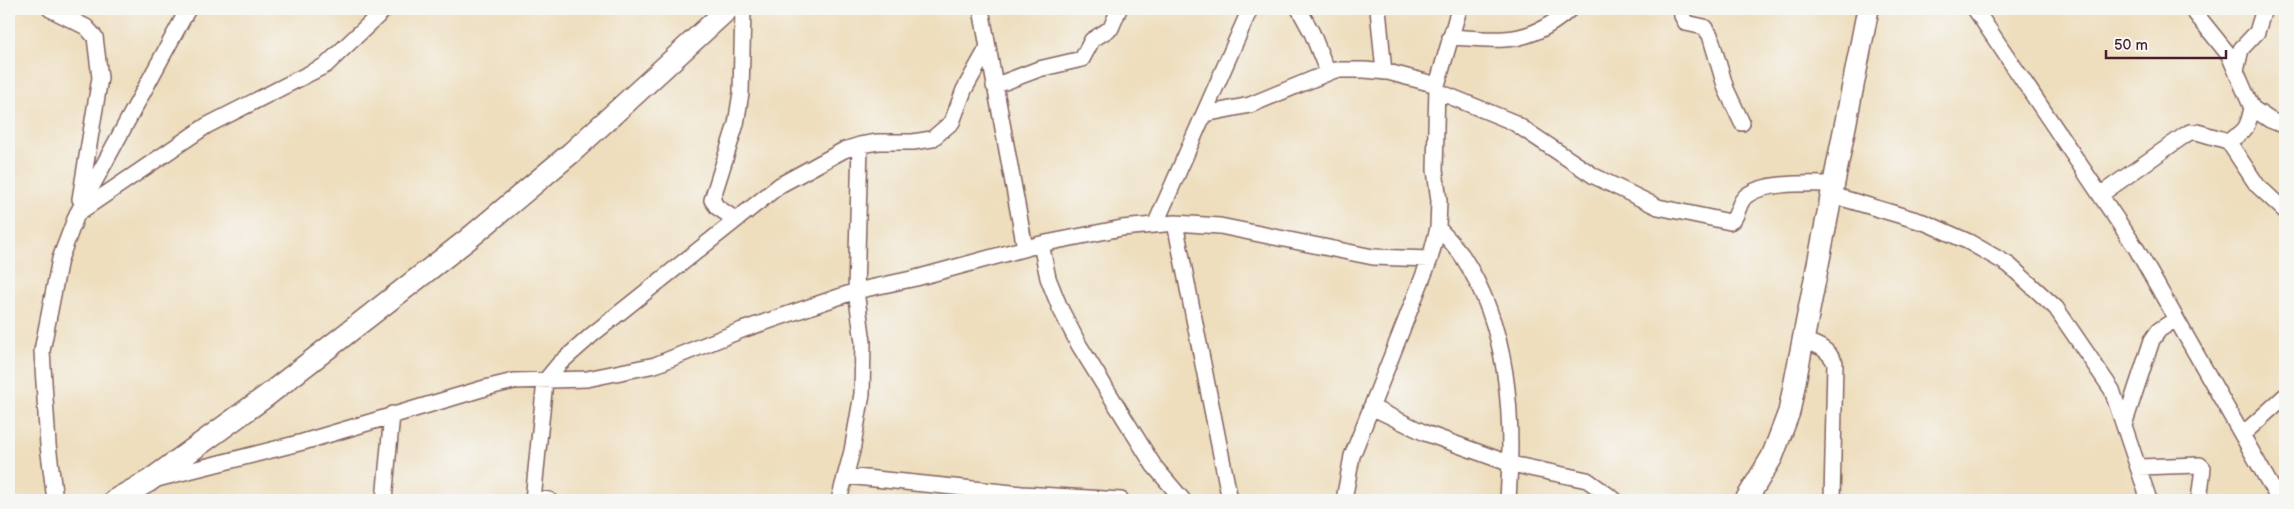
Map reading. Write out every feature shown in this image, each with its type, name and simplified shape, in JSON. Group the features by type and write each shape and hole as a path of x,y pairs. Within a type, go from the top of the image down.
{"street":[{"path":"50,9 86,27 95,37 100,78 77,214"},
{"path":"55,500 48,445 42,351 60,259 77,214 188,9"},
{"path":"77,214 206,126 326,65 385,9"},
{"path":"115,500 149,481 265,397 467,240 572,153 728,9"},
{"path":"736,220 717,207 712,200 736,124 741,93 743,9"},
{"path":"981,9 1025,248"},
{"path":"994,86 1039,69 1082,59 1092,40 1111,28 1119,9"},
{"path":"1155,225 1250,9"},
{"path":"1299,9 1312,32 1328,73"},
{"path":"1378,9 1384,72"},
{"path":"1344,500 1352,456 1430,258 1438,228 1439,201 1435,170 1437,88 1459,9"},
{"path":"1450,37 1506,41 1536,33 1552,25 1570,9"},
{"path":"1682,9 1682,16 1686,23 1704,27 1710,35 1726,89 1742,123"},
{"path":"1746,500 1772,457 1789,412 1868,9"},
{"path":"1976,9 2136,248 2279,500"},
{"path":"2192,9 2229,56 2252,108 2270,120 2285,126"},
{"path":"2236,71 2241,49 2257,32 2264,9"},
{"path":"549,500 533,499 546,380 559,364 593,334 780,185 844,150 860,145 932,139 952,122 964,90 988,47"},
{"path":"1205,114 1250,105 1335,70 1384,72 1437,88 1513,122 1594,176 1658,206 1730,222 1735,218 1745,196 1757,190 1782,185 1833,189 1926,224 1968,242 2009,265 2056,308 2112,390 2150,500"},
{"path":"2228,141 2242,134 2252,108"},
{"path":"2100,195 2190,132 2198,132 2228,141 2257,185 2285,211"},
{"path":"839,500 846,476 862,394 863,342 856,291 860,145"},
{"path":"149,481 303,442 392,414 500,385 514,382 586,379 655,365 742,330 856,291 916,278 1041,244 1122,228 1175,224 1220,226 1373,257 1430,258"},
{"path":"1175,224 1230,500"},
{"path":"1438,228 1460,252 1475,278 1497,337 1505,371 1511,423 1511,464 1508,500"},
{"path":"1041,244 1048,278 1060,308 1079,345 1154,466 1183,500"},
{"path":"2124,425 2152,340 2158,330 2176,320"},
{"path":"1803,340 1818,345 1829,352 1835,363 1832,500"},
{"path":"2242,436 2285,396"},
{"path":"1371,407 1425,433 1511,464 1587,480 1615,500"},
{"path":"384,500 392,414"},
{"path":"2138,466 2200,465 2203,468 2199,500"},
{"path":"846,476 1022,494 1121,500"}]}
